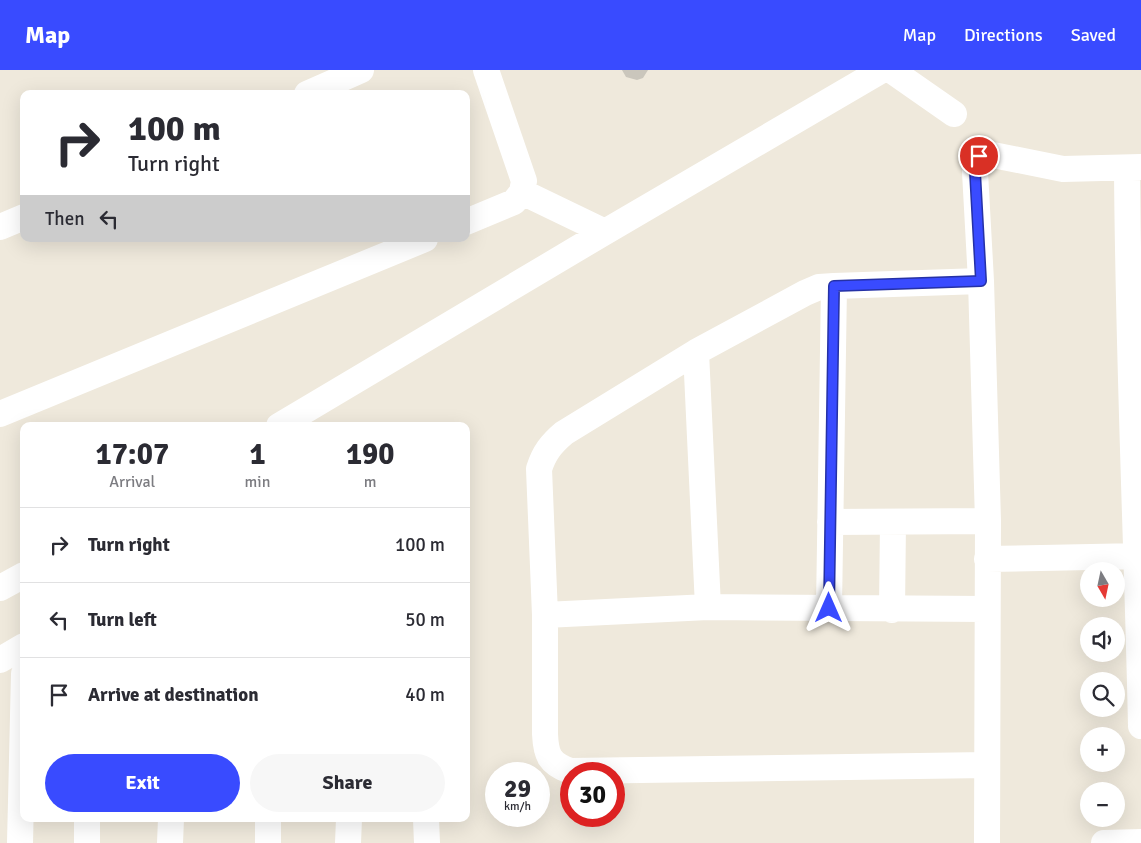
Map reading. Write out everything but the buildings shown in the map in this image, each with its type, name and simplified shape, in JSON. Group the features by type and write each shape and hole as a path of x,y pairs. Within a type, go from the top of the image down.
{"street":[{"path":"316,90 362,70"},
{"path":"470,220 514,202 522,192 524,181 486,70"},
{"path":"286,422 882,70"},
{"path":"891,70 954,114"},
{"path":"987,843 986,610 988,521 981,281 975,172 979,156 988,154 1063,169 1134,168 1141,726"},
{"path":"522,192 605,232"},
{"path":"0,227 20,219"},
{"path":"0,414 418,242"},
{"path":"981,281 834,286 820,287 805,293 696,352 564,433 543,454 538,469 545,615 544,734 546,752 557,766 570,771 987,765"},
{"path":"829,608 834,286"},
{"path":"696,352 708,608"},
{"path":"830,522 988,521"},
{"path":"892,610 893,522"},
{"path":"987,559 1139,556"},
{"path":"0,588 20,577"},
{"path":"545,615 708,608 986,610"},
{"path":"0,660 20,648"},
{"path":"20,822 20,843"},
{"path":"87,822 87,843"},
{"path":"170,843 171,822"},
{"path":"268,822 268,843"},
{"path":"348,843 349,822"},
{"path":"426,822 427,843"},
{"path":"1104,843 1141,842"}],"route":[{"path":"829,608 834,286 981,281 975,172 979,156"}]}
